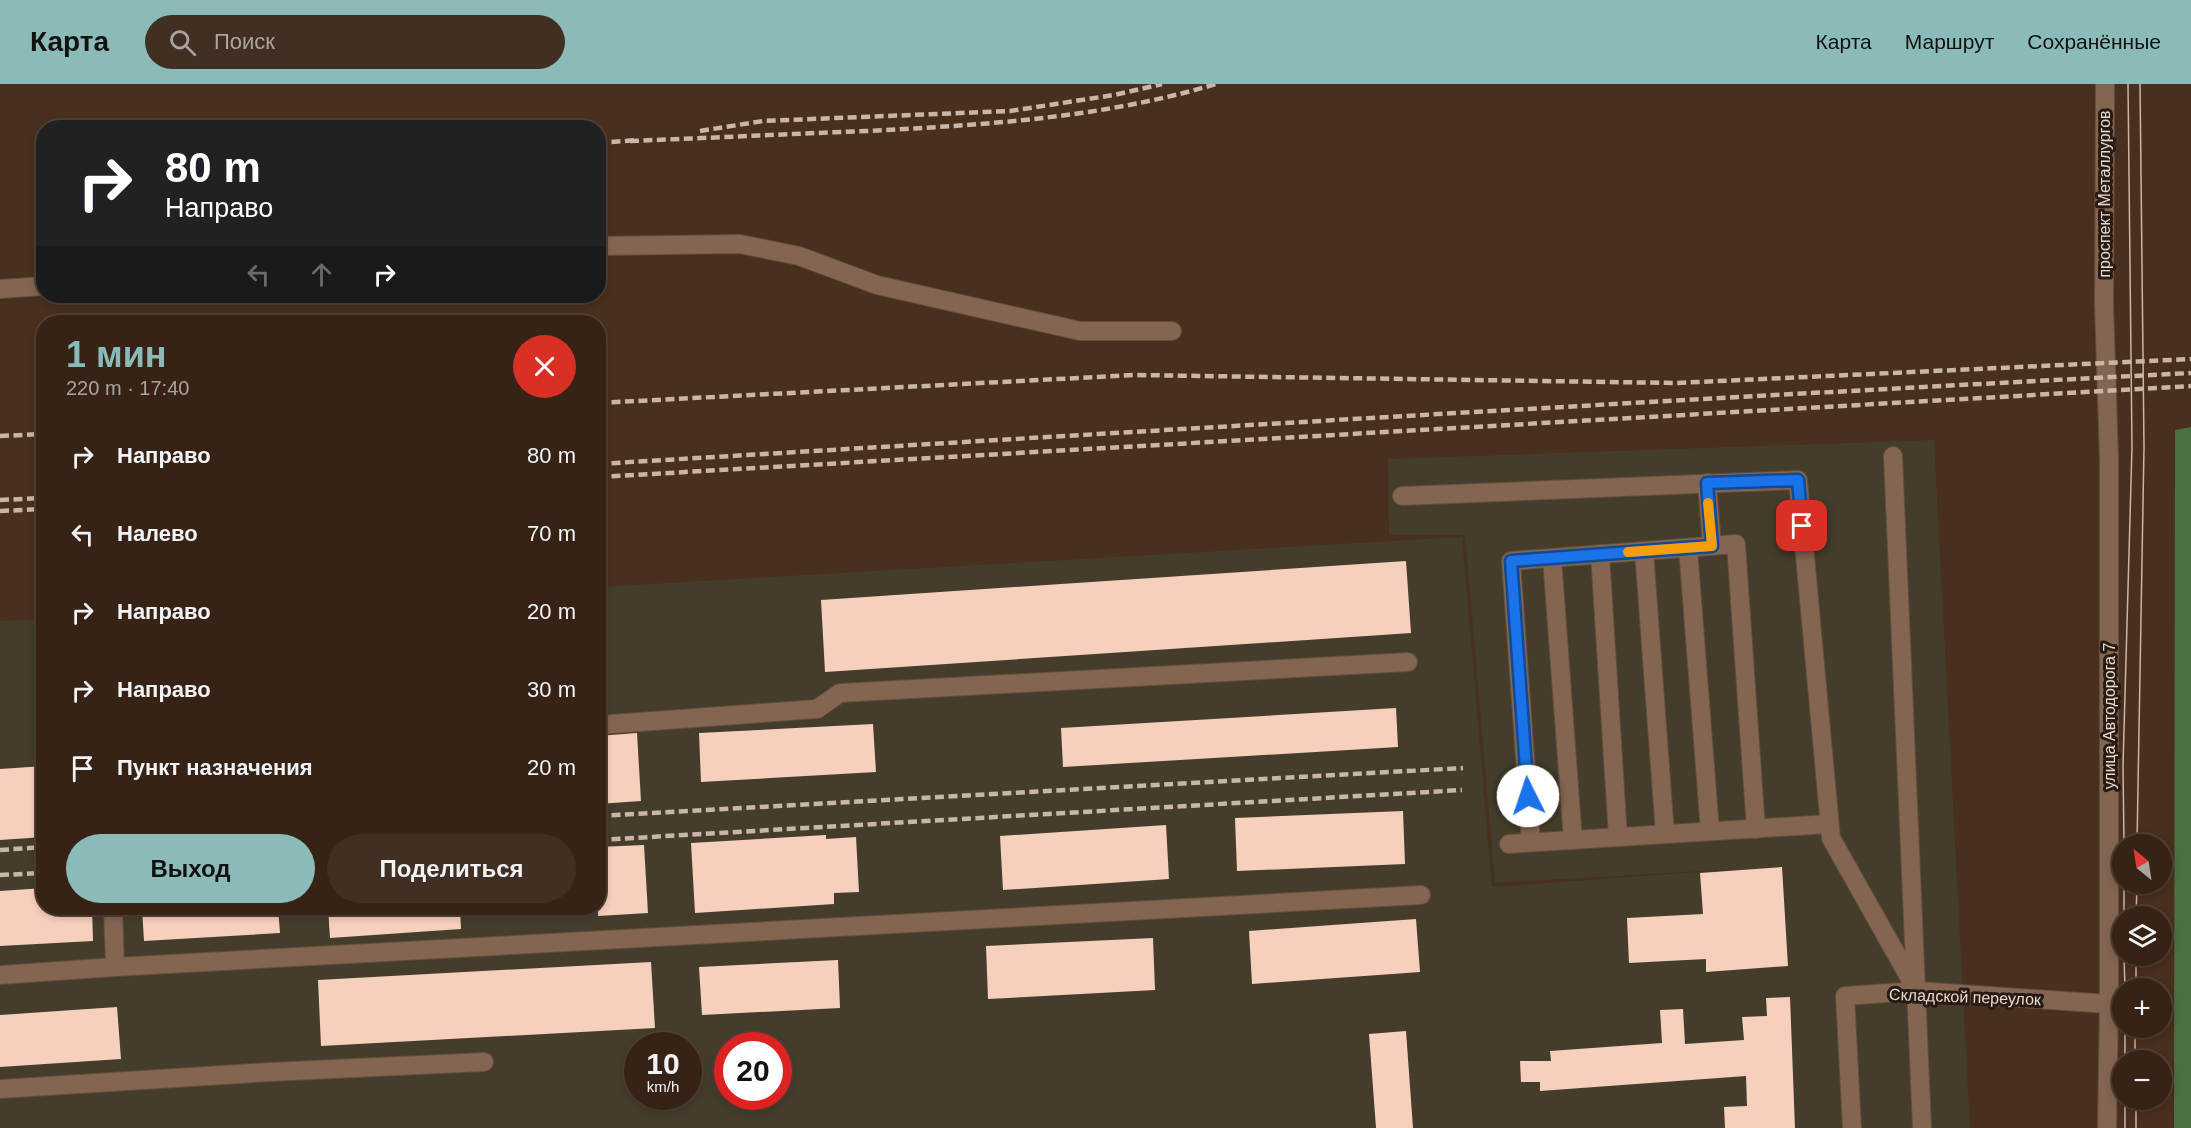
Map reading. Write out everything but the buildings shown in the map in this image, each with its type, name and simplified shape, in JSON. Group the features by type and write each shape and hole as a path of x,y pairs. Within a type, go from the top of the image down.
{"street":[{"name":"проспект Металлургов","path":"2104,84 2104,305"},
{"path":"606,246 740,244 799,256 877,285 1080,331 1172,331"},
{"path":"0,289 36,287"},
{"name":"улица Автодорога 7","path":"2104,305 2109,459 2107,1128"},
{"path":"1893,456 1922,1128"},
{"path":"1402,496 1798,480 1830,838 1917,992"},
{"path":"1707,483 1712,546"},
{"path":"1531,843 1511,561 1736,544 1756,829"},
{"path":"1688,548 1710,831"},
{"path":"1644,551 1665,834"},
{"path":"1600,554 1618,837"},
{"path":"1552,558 1573,840"},
{"path":"606,724 817,709 840,693 1408,662"},
{"path":"1509,844 1829,824"},
{"path":"0,975 1421,895"},
{"path":"113,915 115,967"},
{"name":"Складской переулок","path":"1852,1128 1845,996 1917,992 2109,1004"},
{"path":"0,1089 270,1072 484,1062"}],"shaded area":[{"path":"1934,440 1970,1128 0,1128 0,621 36,619 36,915 606,915 606,587 1462,537 1492,887 1738,869 1495,883 1465,535 1389,535 1388,459"}],"green space":[{"path":"2191,427 2191,1128 2174,1128 2175,430"}],"tram line":[{"path":"2124,834 2123,766 2132,447 2128,84"},
{"path":"2137,834 2144,447 2140,84"},
{"path":"2124,894 2124,906"},
{"path":"2136,906 2137,894"},
{"path":"2124,966 2125,978"},
{"path":"2136,966 2136,978"},
{"path":"2125,1038 2125,1050"},
{"path":"2135,1038 2135,1050"},
{"path":"2125,1110 2125,1128"},
{"path":"2136,1110 2136,1128"}],"railway":[{"path":"700,131 763,121 1010,111 1114,95 1162,84"},
{"path":"630,141 866,131 1043,118 1130,105 1216,84"},
{"path":"606,142 637,140"},
{"path":"606,403 1135,375 1677,383 2191,359"},
{"path":"606,464 1594,405 2191,373"},
{"path":"606,477 2191,386"},
{"path":"0,436 36,434"},
{"path":"0,500 36,498"},
{"path":"0,511 36,509"},
{"path":"606,816 1463,768"},
{"path":"606,840 1462,790"},
{"path":"0,850 36,848"},
{"path":"0,875 36,873"}],"slow traffic":[{"path":"1628,552 1712,546 1708,503"}],"route":[{"path":"1528,796 1511,561 1712,546 1707,483 1798,480 1802,526"}]}
